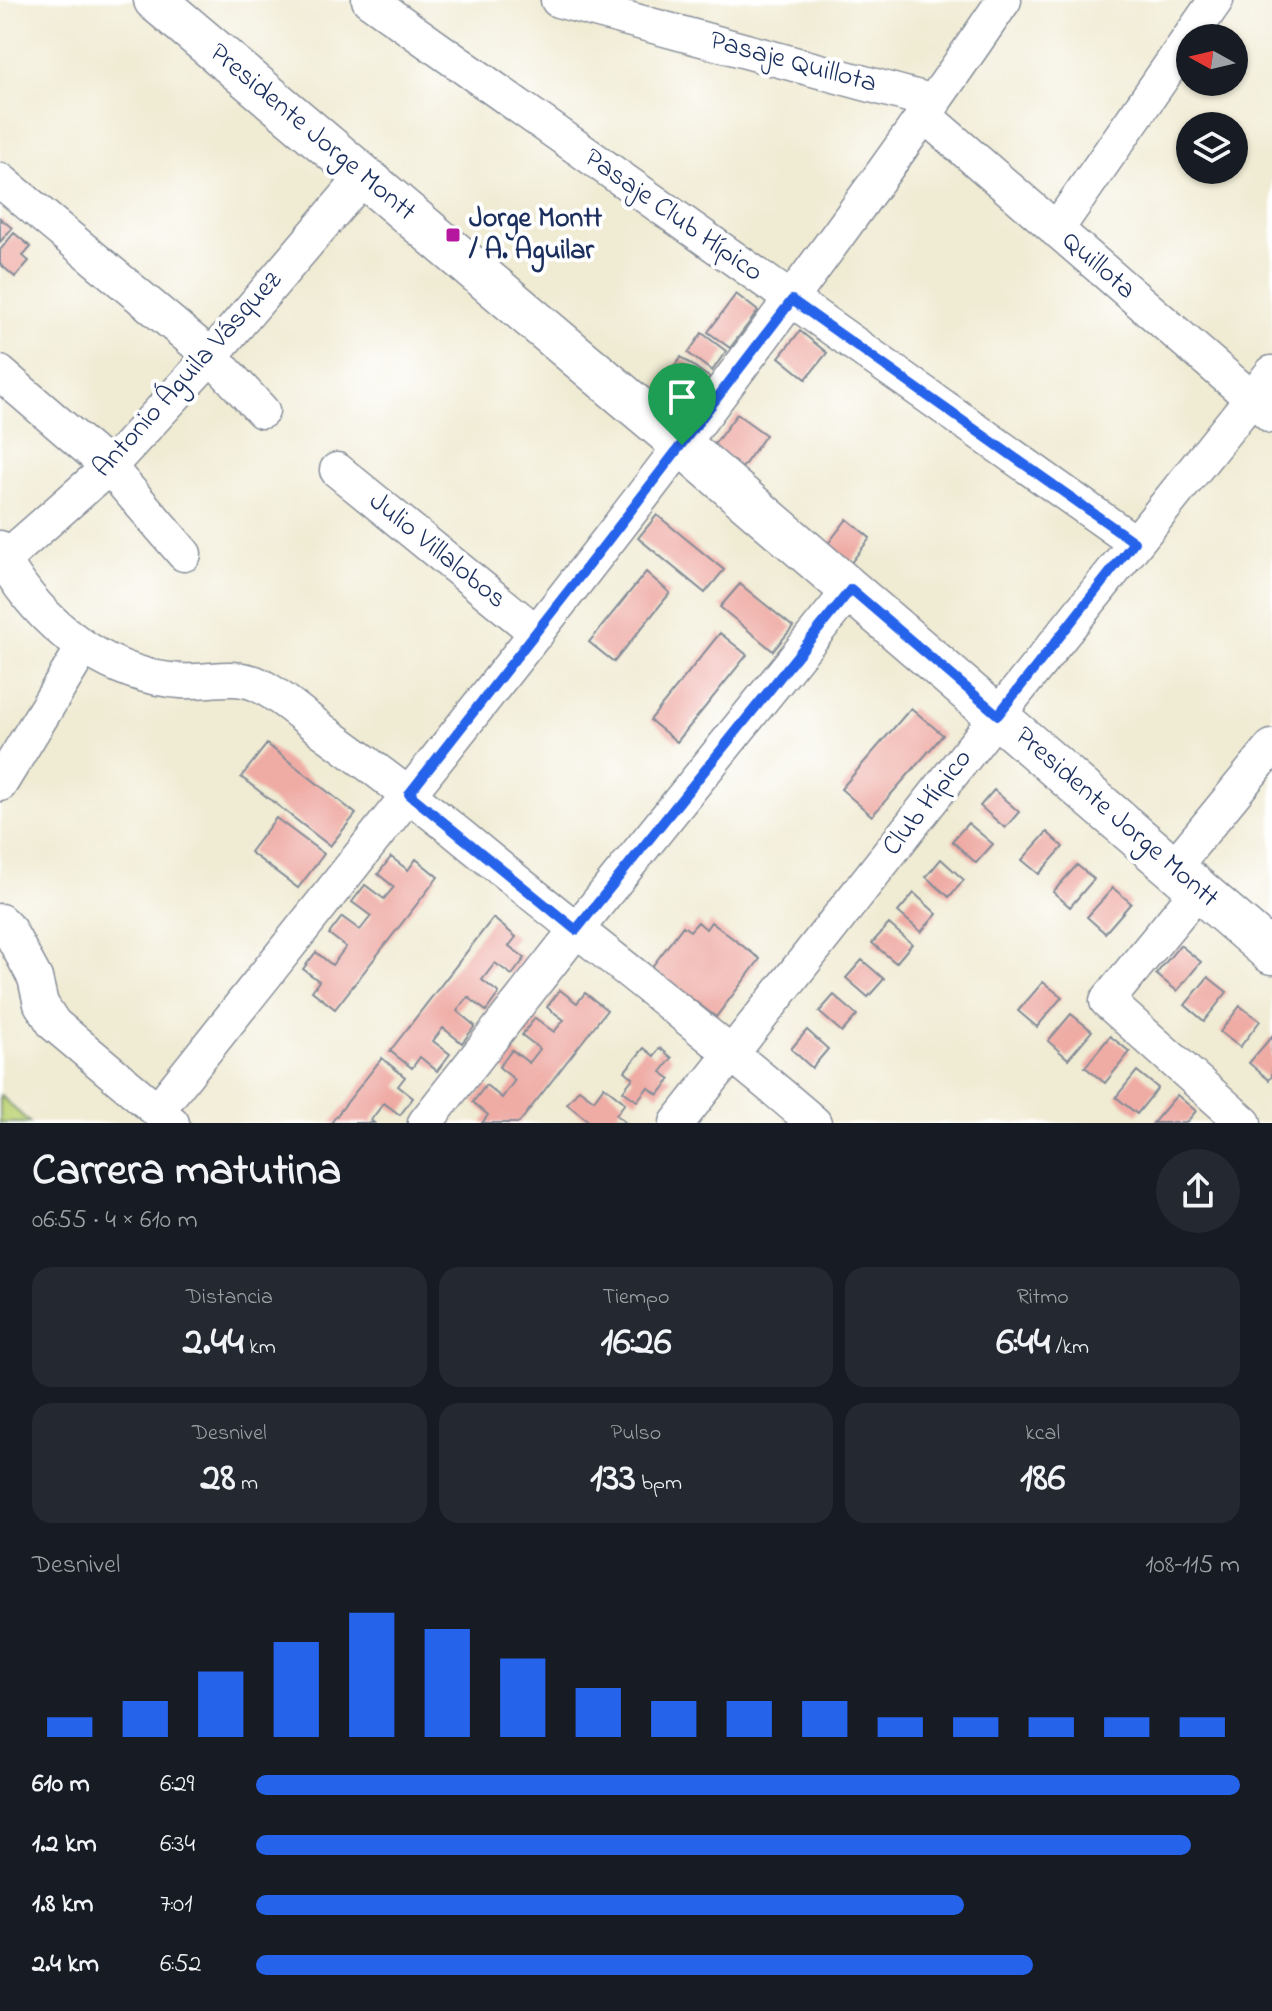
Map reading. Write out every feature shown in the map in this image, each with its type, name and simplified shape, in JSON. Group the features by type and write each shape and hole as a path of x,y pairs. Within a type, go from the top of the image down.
{"main road":[{"name":"Presidente Jorge Montt","path":"155,0 851,589 1272,953"}],"street":[{"name":"Pasaje Club Hípico","path":"369,0 1134,542"},
{"name":"Pasaje Quillota","path":"558,0 930,109"},
{"path":"0,921 9,930 35,978 41,1004 54,1024 165,1117 409,794 537,633 792,300 930,109 1004,0"},
{"path":"1056,230 1216,0"},
{"name":"Quillota","path":"930,109 1056,230 1265,396"},
{"name":"Antonio Águila Vásquez","path":"2,556 109,467 211,356 364,176"},
{"path":"0,180 211,356 262,411"},
{"path":"0,373 109,467 184,554"},
{"name":"Club Hípico","path":"677,1123 1134,542 1265,396"},
{"name":"Julio Villalobos","path":"337,470 537,633"},
{"path":"2,556 15,578 53,622 83,648 128,670 155,679 186,682 213,679 258,684 409,794 733,1053 814,1123"},
{"path":"425,1123 851,589"},
{"path":"0,784 83,648"},
{"path":"1244,1123 1107,1001 1272,747"}],"green space":[{"path":"0,1095 30,1123 0,1123"}],"building":[{"path":"0,218 12,228 0,242"},
{"path":"14,233 31,247 23,256 29,261 15,277 0,264 0,250"},
{"path":"736,294 758,311 730,348 708,332"},
{"path":"800,331 827,353 806,379 779,357"},
{"path":"702,333 726,351 712,371 688,353"},
{"path":"681,357 710,378 681,417 652,396"},
{"path":"737,414 766,435 742,468 713,446"},
{"path":"657,515 724,570 705,593 638,538"},
{"path":"847,519 870,538 850,564 827,545"},
{"path":"646,572 670,593 614,662 589,642"},
{"path":"740,584 793,627 773,651 720,607"},
{"path":"720,633 747,655 677,742 650,720"},
{"path":"911,708 943,735 872,816 841,789"},
{"path":"267,744 356,814 330,846 241,777"},
{"path":"994,790 1019,812 1005,828 980,806"},
{"path":"276,818 324,854 298,888 250,852"},
{"path":"968,823 993,844 976,863 952,841"},
{"path":"1047,832 1063,847 1039,874 1022,860"},
{"path":"391,857 408,870 416,859 438,877 335,1009 312,991 319,981 303,969 316,952 332,965 346,947 329,934 342,917 360,930 371,916 352,902 365,885 384,899 394,887 378,874"},
{"path":"941,859 964,880 949,897 926,877"},
{"path":"1077,865 1094,879 1070,907 1053,892"},
{"path":"1113,888 1131,903 1105,933 1087,917"},
{"path":"914,893 937,914 921,932 898,912"},
{"path":"493,918 516,937 509,946 525,958 512,975 495,963 482,980 499,993 486,1011 468,997 457,1011 475,1026 462,1043 443,1028 433,1041 450,1054 437,1071 420,1057 412,1068 390,1051"},
{"path":"698,922 706,929 711,922 760,959 716,1017 651,968 683,926 690,931"},
{"path":"889,924 912,944 896,963 872,943"},
{"path":"1180,945 1201,962 1177,991 1156,974"},
{"path":"862,960 884,979 868,997 846,978"},
{"path":"1208,977 1227,992 1204,1021 1185,1005"},
{"path":"1043,982 1062,997 1037,1027 1018,1011"},
{"path":"560,990 577,1003 585,993 607,1010 519,1123 482,1123 488,1115 473,1102 486,1085 502,1098 515,1080 499,1067 512,1050 529,1063 540,1049 522,1035 535,1018 554,1032 564,1020 547,1007"},
{"path":"834,995 857,1015 842,1032 819,1012"},
{"path":"1240,1006 1260,1021 1240,1047 1220,1032"},
{"path":"1071,1014 1092,1031 1068,1059 1048,1041"},
{"path":"807,1030 828,1049 812,1068 791,1049"},
{"path":"1110,1036 1130,1052 1105,1083 1085,1067"},
{"path":"1272,1036 1272,1076 1269,1080 1249,1063"},
{"path":"644,1048 654,1056 660,1048 672,1058 661,1072 671,1079 658,1095 648,1087 637,1101 623,1091 633,1078 625,1071"},
{"path":"382,1058 405,1077 398,1086 413,1098 400,1115 384,1103 371,1120 374,1123 331,1123"},
{"path":"1137,1071 1158,1088 1137,1114 1116,1097"},
{"path":"604,1086 625,1103 616,1115 626,1123 591,1123 567,1104 579,1089 594,1100"},
{"path":"1177,1095 1196,1111 1186,1123 1153,1123"}],"place":[{"name":"Jorge Montt / A. Aguilar","path":"453,235"}],"route":[{"path":"792,300 1134,542 998,715 851,589 576,930 409,794 682,445 792,300"}]}
